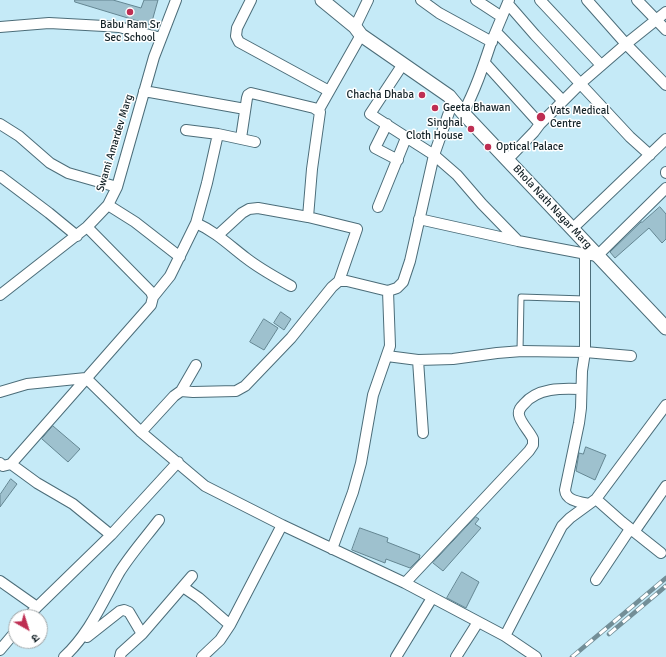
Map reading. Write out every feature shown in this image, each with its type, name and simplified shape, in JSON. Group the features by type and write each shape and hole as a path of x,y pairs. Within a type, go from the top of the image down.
{"street":[{"name":"Swami Amardev Marg","path":"0,296 77,236 108,205 116,187 160,38 176,0"},
{"path":"251,0 237,28 236,36 238,42 329,91"},
{"name":"Bhola Nath Nagar Marg","path":"322,0 358,31 448,96 572,229 591,255 666,328"},
{"path":"318,111 358,31 368,0"},
{"path":"421,0 439,13 492,42"},
{"path":"476,0 502,17"},
{"path":"540,0 601,65"},
{"path":"587,0 626,44 666,85"},
{"path":"637,0 666,30"},
{"path":"463,113 509,2 535,35 630,137 650,155"},
{"path":"507,160 581,83 666,12"},
{"path":"0,27 49,23 111,26 160,38"},
{"path":"496,32 563,101"},
{"path":"485,63 540,124"},
{"path":"403,64 370,114 434,155 457,175 482,204 518,241"},
{"path":"144,91 245,109"},
{"path":"241,138 248,95 254,93 314,108 320,112 312,169 308,217"},
{"path":"339,281 347,281 388,291 397,288 403,282 410,261 434,155 453,101"},
{"path":"0,124 19,136 50,163 68,173 116,187"},
{"path":"387,124 375,148 398,160"},
{"path":"186,130 218,134 256,142"},
{"path":"0,463 3,466 11,464 150,304 153,296 170,276 196,223 218,134"},
{"path":"378,207 406,138"},
{"path":"572,229 666,139"},
{"path":"0,176 77,236"},
{"path":"661,553 593,501 568,498 565,495 565,490 581,408 580,389 585,352 585,299 591,255 666,188"},
{"path":"108,205 135,222 180,257"},
{"path":"181,391 236,391 245,386 291,338 332,287 339,281 357,229 308,217 258,208 250,209 242,213 218,235"},
{"path":"420,219 518,241 591,255"},
{"path":"196,223 218,235 247,259 291,286"},
{"path":"87,227 151,292 153,296"},
{"path":"332,549 354,492 361,463 373,394 390,346 388,291"},
{"path":"387,356 418,360 454,359 520,351 585,352 631,356"},
{"path":"418,360 424,433"},
{"path":"141,432 174,396 181,391 196,365"},
{"path":"1,389 27,384 86,378"},
{"path":"86,378 141,432 205,486 282,525 405,583 505,636 536,657"},
{"path":"405,583 529,451 534,439 519,415 520,409 526,402 545,391 560,388 580,389"},
{"path":"505,636 562,526 570,518 593,501 666,404"},
{"path":"0,581 37,607 111,535 178,462"},
{"path":"11,464 37,483 73,504 111,535"},
{"path":"596,580 666,486"},
{"path":"64,657 75,647 87,630 120,572 159,520"},
{"path":"202,657 220,640 230,624 282,525"},
{"path":"120,657 192,576"},
{"path":"183,587 199,598 230,624"},
{"path":"396,657 432,598"},
{"path":"87,637 120,611 124,610 129,612 142,634"},
{"path":"456,657 478,622"},
{"path":"0,650 8,641"}],"lane":[{"path":"520,351 520,297 585,299"}],"building":[{"name":"Babu Ram Sr Sec School","path":"75,0 113,0 141,8 144,0 158,0 151,25 75,2"},
{"path":"660,207 666,214 666,239 662,243 649,228 615,258 610,252 641,222"},
{"path":"281,312 291,319 284,330 274,323"},
{"path":"264,319 278,328 264,350 250,342"},
{"path":"53,426 80,449 68,462 42,439"},
{"path":"586,447 606,455 595,480 576,471 579,453 583,454"},
{"path":"11,479 17,484 0,507 0,495"},
{"path":"476,517 479,519 475,524 481,528 443,571 433,563"},
{"path":"360,528 388,538 387,542 420,555 419,559 410,568 386,559 385,563 352,550"},
{"path":"462,572 479,582 466,608 447,598"}],"railway":[{"path":"572,657 666,578"},
{"path":"609,634 666,586"}],"place":[{"name":"Babu Ram Sr Sec School","path":"130,12"},
{"name":"Chacha Dhaba","path":"422,95"},
{"name":"Geeta Bhawan","path":"435,108"},
{"name":"Vats Medical Centre","path":"541,117"},
{"name":"Singhal Cloth House","path":"471,129"},
{"name":"Optical Palace","path":"488,147"}]}
